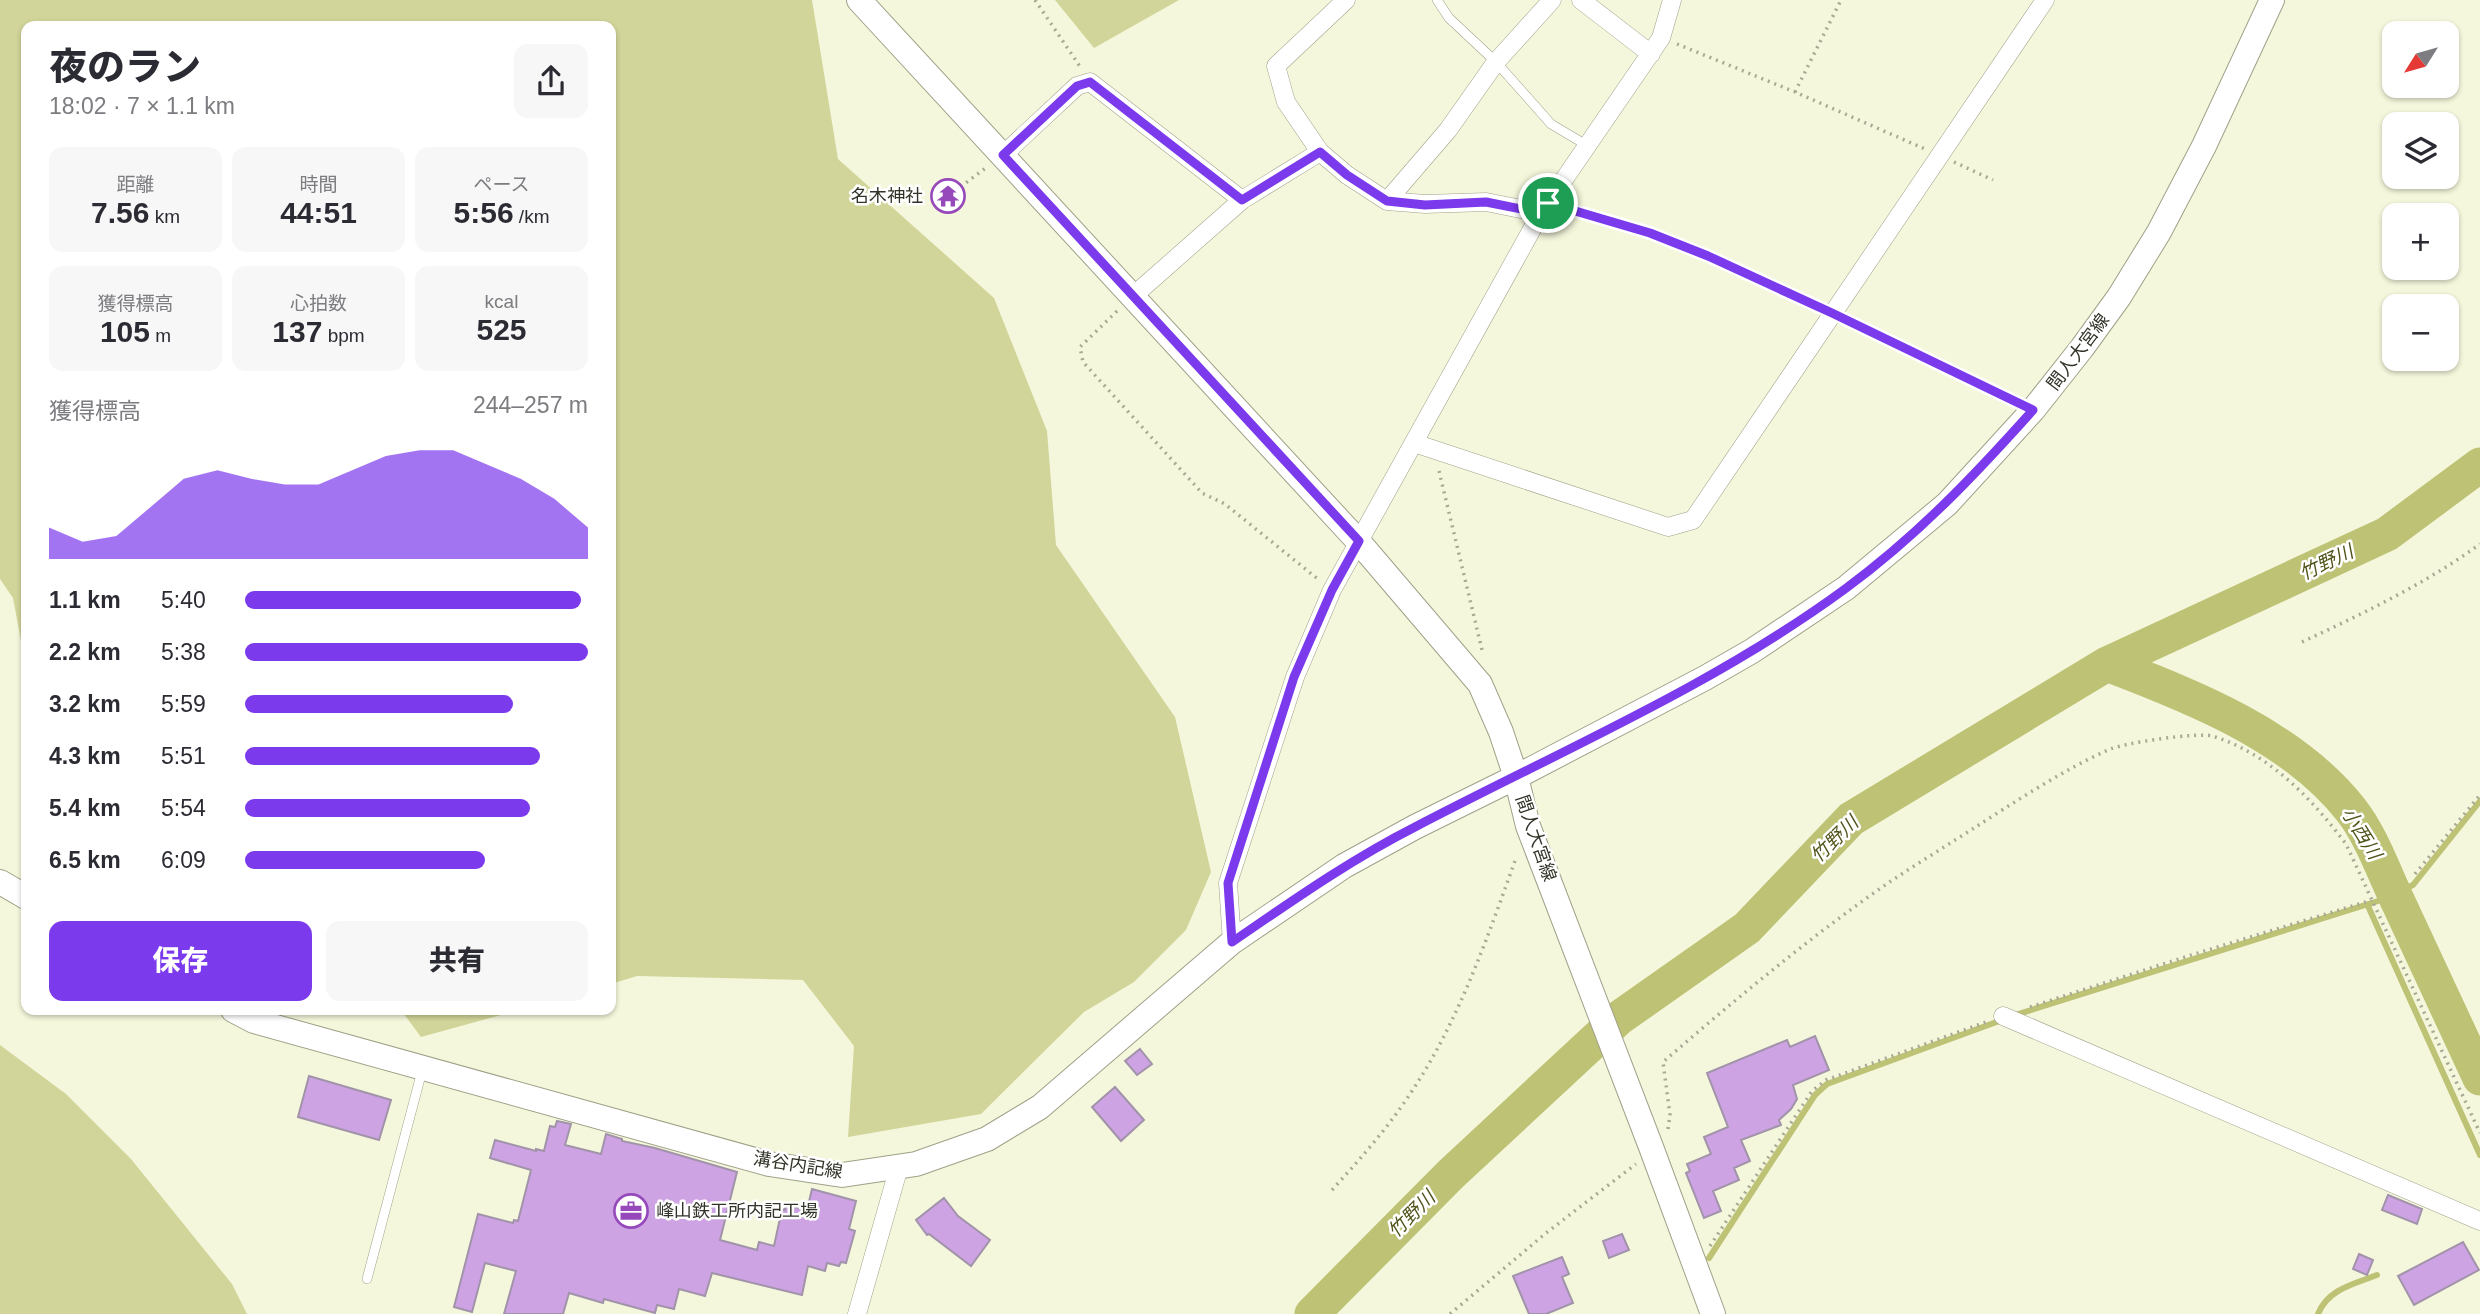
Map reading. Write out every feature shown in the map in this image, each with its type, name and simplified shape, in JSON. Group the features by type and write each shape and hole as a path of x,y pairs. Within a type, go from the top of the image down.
{"main road":[{"path":"859,0 1359,541 1480,684 1501,732 1516,777"},
{"name":"間人大宮線","path":"1713,1314 1528,826 1516,777 1752,651 1846,589 1947,504 2033,410 2119,297 2159,232 2273,0"},
{"name":"溝谷内記線","path":"243,1015 254,1021 422,1069 769,1164 842,1175 899,1167 987,1139 1040,1107 1232,942 1344,866 1516,777"},
{"path":"0,882 21,894"}],"street":[{"path":"1346,0 1276,66 1286,102 1320,152 1347,175 1387,201 1425,205 1486,202 1545,208"},
{"path":"1387,201 1448,130 1496,62 1552,0"},
{"path":"1581,0 1651,54"},
{"path":"1232,942 1228,883 1294,677 1332,590 1545,208 1661,38 1672,0"},
{"path":"1414,443 1668,527 1693,520 2045,0"},
{"path":"1003,155 1077,86 1090,82 1242,200"},
{"path":"1132,297 1242,200 1320,152"},
{"path":"2003,1016 2480,1220"},
{"path":"857,1314 899,1167"}],"lane":[{"path":"1437,0 1449,18 1496,62 1550,124 1589,146"},
{"path":"367,1279 422,1069"}],"path":[{"path":"1035,0 1090,82"},
{"path":"1795,92 1841,0"},
{"path":"1661,38 1795,92 1993,180"},
{"path":"955,191 1003,155"},
{"path":"1545,208 1650,233 1708,256 2033,410"},
{"path":"1132,297 1080,347 1083,362 1202,494 1225,504 1332,590"},
{"path":"1434,449 1483,649 1480,684"},
{"path":"2302,642 2361,615 2443,570 2480,544"},
{"path":"1450,1314 1546,1233 1666,1141 1670,1115 1663,1062 1747,989 1890,882 2014,802 2110,748 2182,737 2210,736 2250,753 2281,775 2318,808 2346,844 2480,1133"},
{"path":"2415,874 2480,795"},
{"path":"1332,1190 1377,1140 1411,1093 1443,1037 1469,983 1528,826"},
{"path":"1696,1268 1812,1091 1826,1080 2003,1016 2372,900"}],"green space":[{"path":"0,0 812,0 838,159 994,298 1047,431 1056,545 1175,717 1211,872 1186,930 1134,982 1084,1012 981,1114 848,1137 854,1046 803,980 637,976 616,982 616,21 21,21 21,640 13,598 0,579"},
{"path":"1055,0 1179,0 1094,48"},
{"path":"405,1015 501,1015 421,1037"},
{"path":"0,1045 66,1094 131,1159 232,1284 247,1314 0,1314"}],"building":[{"path":"948,182 960,199 946,209 934,192"},
{"path":"1815,1036 1829,1070 1793,1085 1797,1099 1779,1120 1781,1125 1741,1140 1750,1161 1734,1168 1739,1180 1713,1191 1721,1211 1704,1218 1686,1173 1690,1171 1687,1164 1711,1154 1704,1137 1728,1127 1707,1073 1787,1040 1790,1047"},
{"path":"1140,1049 1152,1064 1137,1075 1125,1061"},
{"path":"309,1076 391,1100 379,1140 298,1117"},
{"path":"1115,1087 1144,1120 1121,1141 1092,1107"},
{"path":"557,1121 571,1124 565,1145 601,1154 606,1134 622,1141 737,1172 720,1240 757,1250 759,1242 774,1246 782,1209 785,1210 786,1205 807,1210 812,1189 856,1201 849,1229 855,1231 846,1263 841,1262 839,1266 827,1263 825,1271 808,1266 802,1295 712,1273 705,1296 679,1289 674,1309 657,1305 655,1313 569,1293 563,1314 504,1314 516,1271 485,1263 472,1312 454,1307 478,1214 513,1223 514,1220 518,1221 531,1170 490,1158 495,1140 544,1151 550,1126 555,1127"},
{"path":"2388,1195 2422,1209 2417,1224 2382,1210"},
{"path":"944,1198 958,1216 990,1240 971,1266 927,1235 916,1220"},
{"path":"1622,1234 1629,1250 1609,1258 1603,1241"},
{"path":"2463,1242 2479,1270 2414,1305 2398,1276"},
{"path":"2359,1254 2373,1260 2367,1275 2353,1269"},
{"path":"1562,1257 1569,1274 1562,1277 1573,1303 1546,1314 1529,1314 1513,1276"}],"waterway":[{"name":"竹野川","path":"1312,1314 1451,1174 1619,1018 1747,928 1851,819 2107,664 2387,534 2480,465"},
{"name":"小西川","path":"2107,664 2206,705 2271,740 2300,760 2351,810 2371,843 2480,1078"},
{"path":"2012,1016 2378,901 2413,885 2480,801"},
{"path":"2368,906 2480,1155"},
{"path":"1709,1258 1815,1095 1827,1084 2002,1020"},
{"path":"2318,1314 2335,1293 2377,1275"}],"place":[{"name":"名木神社","path":"948,196"},
{"name":"峰山鉄工所内記工場","path":"631,1211"}],"route":[{"path":"1090,82 1242,200 1320,152 1347,175 1387,201 1425,205 1486,202 1541,213 1548,203 1650,233 1708,256 2033,410 1947,504 1846,589 1799,621 1705,678 1344,866 1232,942 1228,883 1294,677 1332,590 1359,541 1003,155 1077,86 1090,82"}]}
